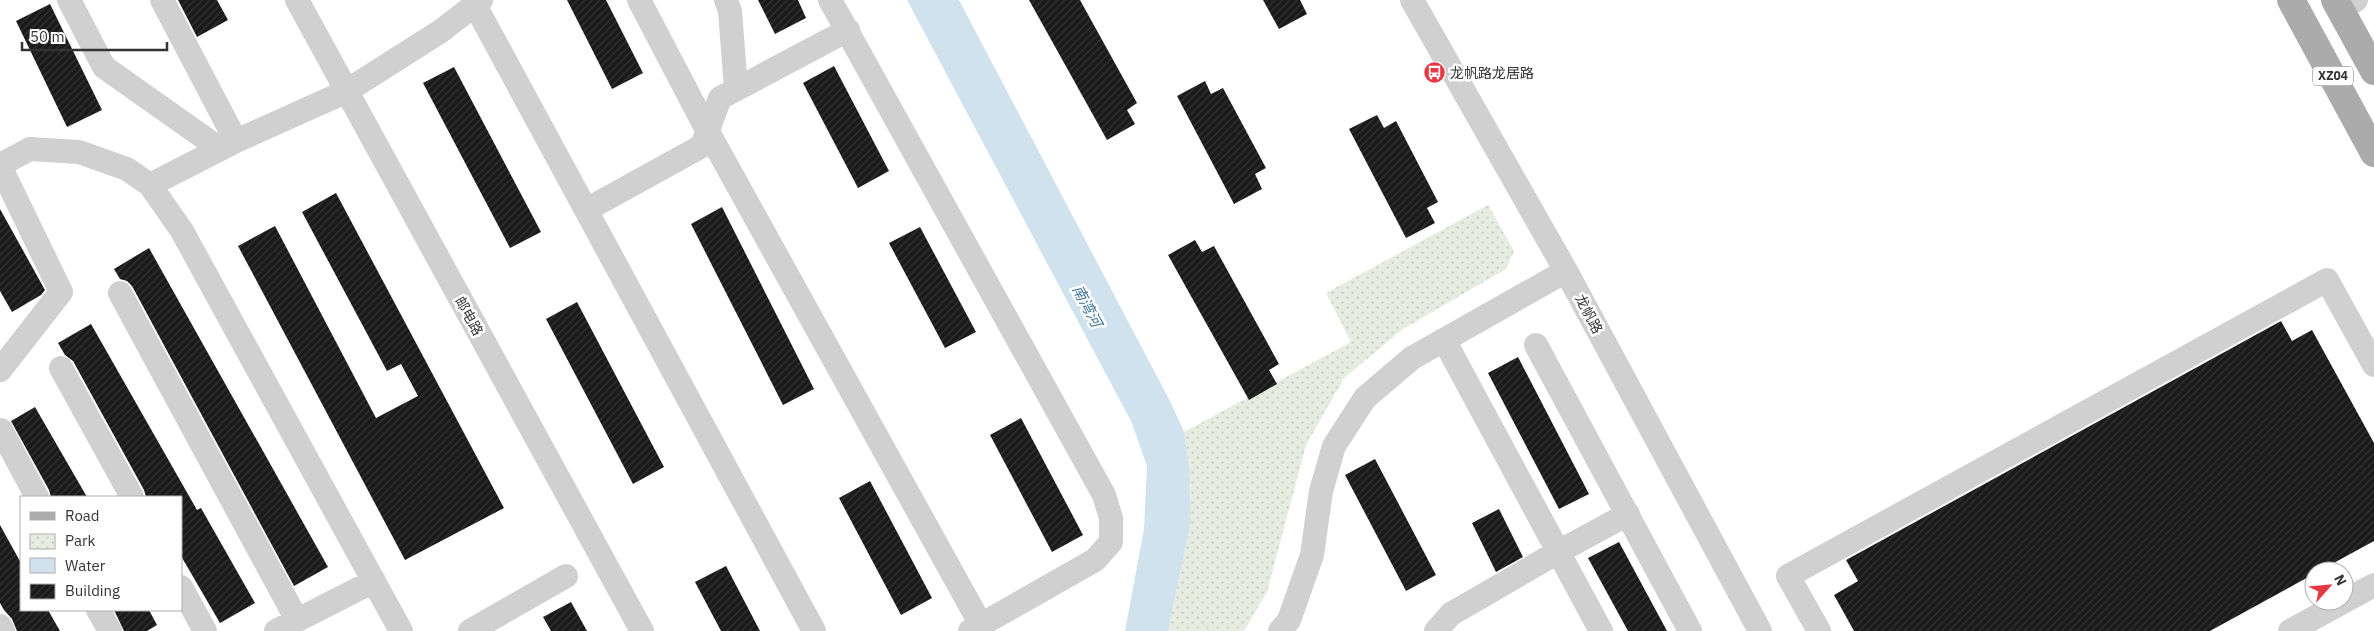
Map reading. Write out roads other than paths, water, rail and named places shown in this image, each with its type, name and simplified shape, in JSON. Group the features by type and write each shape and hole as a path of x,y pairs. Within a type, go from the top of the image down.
{"main road":[{"name":"XZ04","path":"2291,0 2374,153"},
{"name":"XZ04","path":"2344,3 2374,72"}],"street":[{"path":"69,0 104,67 228,145"},
{"path":"162,0 228,145"},
{"name":"邮电路","path":"297,0 345,92 642,631"},
{"path":"638,0 975,628 1094,560 1111,542 1112,518 1104,495 830,0"},
{"path":"726,0 730,11 736,89"},
{"name":"龙帆路","path":"1412,0 1566,271 1760,631"},
{"path":"150,185 228,145 345,92 441,31 478,3 586,210 814,631"},
{"path":"586,210 702,146 720,98 848,30"},
{"path":"2,361 61,292 0,165 30,149 80,152 127,170 150,185 182,231 401,631"},
{"path":"1280,631 1289,620 1312,555 1321,491 1334,446 1365,398 1412,358 1566,271"},
{"path":"1819,631 1788,576 2327,280 2374,365"},
{"path":"120,293 297,620"},
{"path":"1444,340 1600,631"},
{"path":"1536,345 1690,631"},
{"path":"61,368 131,496"},
{"path":"1,430 36,496"},
{"path":"1436,631 1451,614 1628,514"},
{"path":"470,631 509,622 566,576"},
{"path":"276,631 374,581"},
{"path":"2290,631 2374,585"},
{"path":"182,590 205,631"},
{"path":"99,611 110,631"},
{"path":"0,626 3,631"}],"water":[{"name":"南湾河","path":"907,0 959,0 1171,403 1184,432 1190,472 1191,522 1168,631 1125,631 1144,529 1147,466 1131,421"}],"place":[{"name":"龙帆路龙居路","path":"1434,73"}]}
